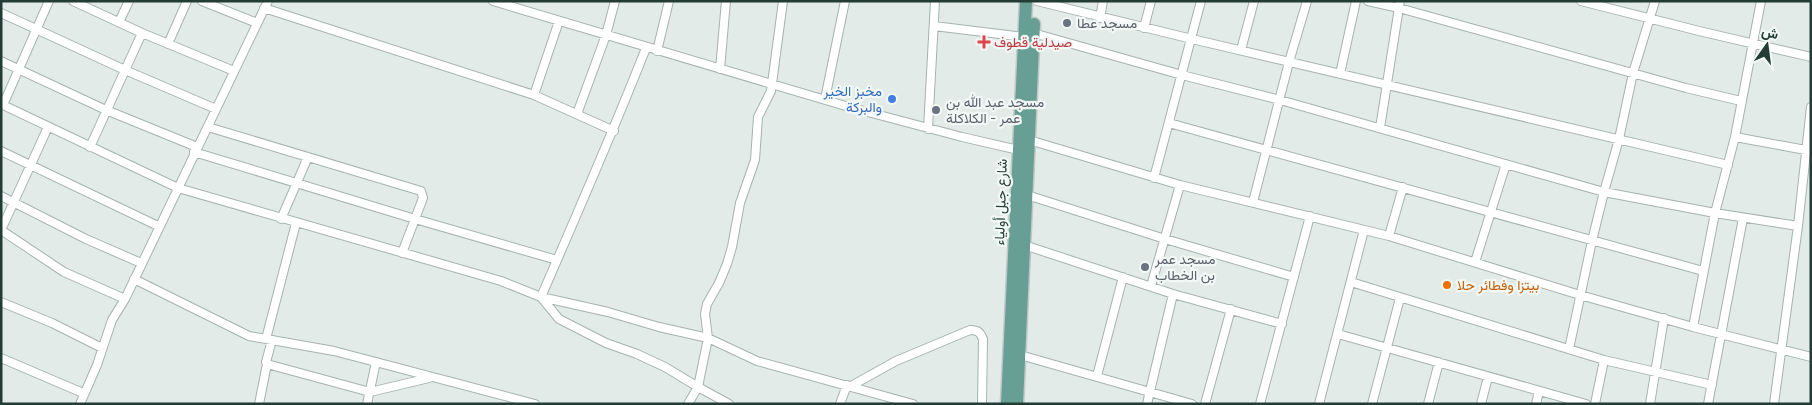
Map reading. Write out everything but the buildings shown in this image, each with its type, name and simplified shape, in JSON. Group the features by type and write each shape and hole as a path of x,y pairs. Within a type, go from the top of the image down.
{"main road":[{"name":"شارع جبل أولياء","path":"1008,404 1025,147 1029,35 1026,1"},
{"name":"شارع جبل أولياء","path":"1029,35 1036,1"},
{"name":"شارع جبل أولياء","path":"1017,404 1027,195 1025,147"}],"street":[{"path":"49,1 2,105 90,148 178,188 501,281 541,297 708,338 756,361 913,404"},
{"path":"73,1 142,33 234,71"},
{"path":"119,22 129,1"},
{"path":"168,44 187,1"},
{"path":"202,1 257,23"},
{"path":"493,1 506,3 646,48 928,129 1025,147 1389,236 1580,295 1693,327 1811,357"},
{"path":"577,114 606,35 615,1"},
{"path":"657,50 669,1"},
{"path":"720,69 726,1"},
{"path":"688,404 698,387 708,338 705,314 707,304 719,283 732,247 740,204 755,160 758,118 769,98 772,84 783,1"},
{"path":"825,99 845,1"},
{"path":"928,129 936,1"},
{"path":"1036,1 1100,18 1728,165"},
{"path":"1100,18 1103,1"},
{"path":"1144,28 1151,1"},
{"path":"1154,178 1201,1"},
{"path":"1241,50 1254,1"},
{"path":"1253,202 1289,62 1307,1"},
{"path":"1340,74 1356,1"},
{"path":"1368,1 1400,5 1686,88 1742,101"},
{"path":"1581,1 1811,57"},
{"path":"1569,349 1592,241 1619,139 1633,73 1655,1"},
{"path":"1693,327 1715,213 1735,137 1761,1"},
{"path":"80,404 83,393 97,365 112,320 125,299 140,263 208,127 266,4 534,95 614,131"},
{"path":"1380,128 1400,5"},
{"path":"1,13 216,109"},
{"path":"534,95 559,21"},
{"path":"934,26 1029,35 1280,100 1604,192 1743,218 1798,226"},
{"path":"90,148 142,33"},
{"path":"541,297 614,131 646,48"},
{"path":"1,61 196,149 296,184 557,260"},
{"path":"1774,404 1808,150 1811,108"},
{"path":"1169,123 1704,271"},
{"path":"48,127 1,230 64,272 125,299"},
{"path":"208,127 421,191 423,198 402,253"},
{"path":"1735,137 1808,150"},
{"path":"1,151 158,226"},
{"path":"281,219 308,157"},
{"path":"1475,262 1506,164"},
{"path":"1151,286 1180,185"},
{"path":"1389,236 1403,187"},
{"path":"1027,195 1165,239 1294,276"},
{"path":"1,196 86,239 140,263"},
{"path":"1260,404 1310,216"},
{"path":"1708,404 1743,218"},
{"path":"260,404 269,340 296,223"},
{"path":"1319,404 1364,230"},
{"path":"1024,245 1173,294 1282,324"},
{"path":"1097,376 1122,277"},
{"path":"134,279 249,336 334,351 535,404"},
{"path":"1350,282 1604,360 1712,385"},
{"path":"1147,404 1173,294"},
{"path":"541,297 560,319 606,343 665,367 728,404"},
{"path":"1372,404 1400,298"},
{"path":"1,302 52,323 102,348"},
{"path":"1206,404 1231,309"},
{"path":"1650,404 1664,318"},
{"path":"840,404 849,385 896,361 970,330 977,330 981,333 983,339 982,404"},
{"path":"1338,334 1586,404"},
{"path":"1020,355 1192,404"},
{"path":"1,358 83,393"},
{"path":"1596,404 1604,360"},
{"path":"367,404 376,362"},
{"path":"1428,404 1438,362"},
{"path":"267,364 370,392 431,377"},
{"path":"1481,404 1488,376"},
{"path":"1536,404 1539,391"}],"place":[{"name":"مسجد عطا","path":"1067,23"},
{"name":"صيدلية قطوف","path":"984,42"},
{"name":"مخبز الخير والبركة","path":"892,99"},
{"name":"مسجد عبد الله بن عمر - الكلاكلة","path":"936,110"},
{"name":"مسجد عمر بن الخطاب","path":"1145,267"},
{"name":"بيتزا وفطائر حلا","path":"1447,285"}]}
